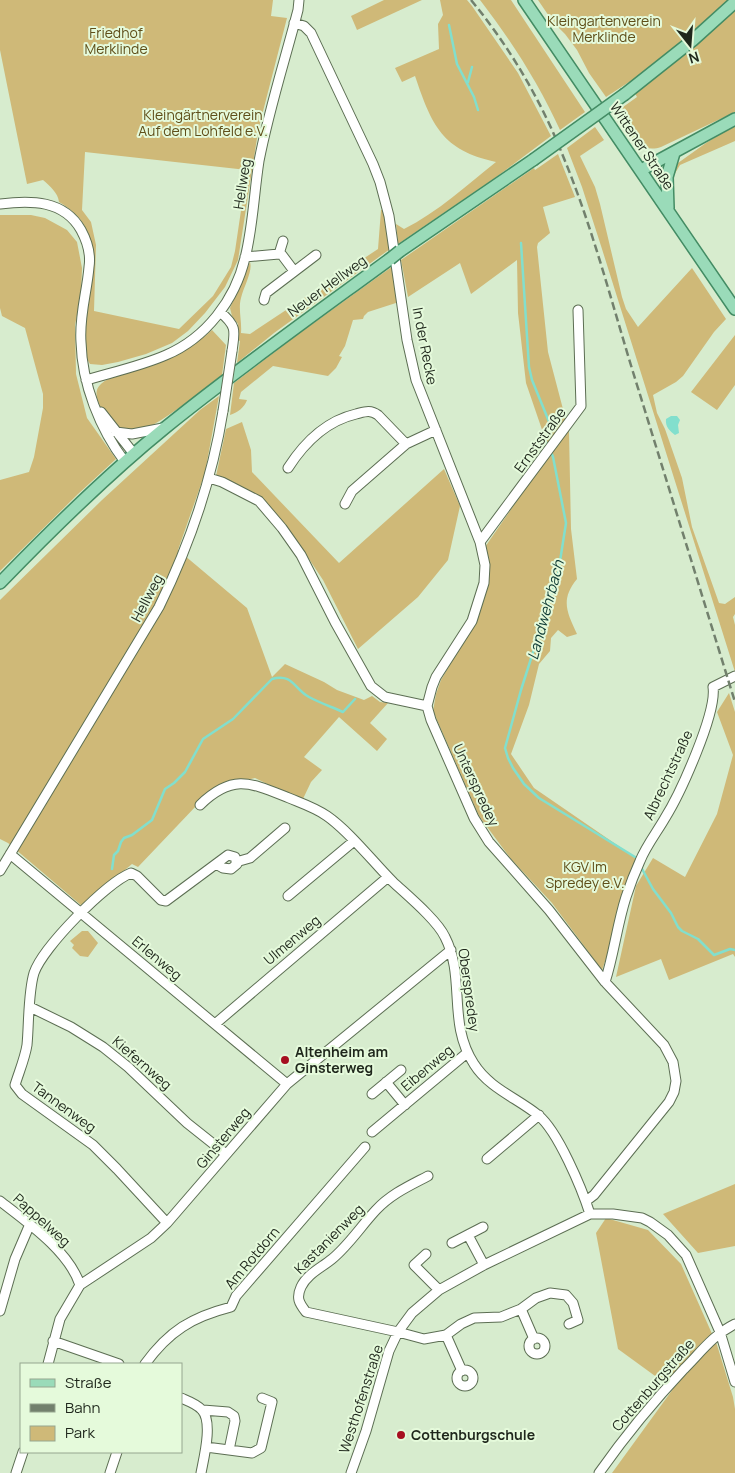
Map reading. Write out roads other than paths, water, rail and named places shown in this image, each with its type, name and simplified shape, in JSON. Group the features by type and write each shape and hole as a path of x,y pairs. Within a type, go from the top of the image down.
{"main road":[{"name":"Wittener Straße","path":"524,0 735,309"},
{"name":"Neuer Hellweg","path":"0,583 73,509 166,427 390,258 625,94 693,40 735,2"},
{"name":"Neuer Hellweg","path":"693,40 735,12"},
{"path":"641,170 735,119"},
{"path":"668,210 667,177 674,153"}],"street":[{"name":"Hellweg","path":"86,380 145,363 182,347 209,325 232,295 245,257 265,130 299,0"},
{"name":"In der Recke","path":"294,23 304,26 311,33 378,177 390,223 410,360 420,394 480,542 485,574 481,598 466,631 436,677 427,706"},
{"path":"0,204 31,202 55,206 72,217 84,235 90,265 80,325 86,380 105,432 125,462"},
{"path":"279,254 283,241"},
{"path":"245,257 279,254 282,255 294,271"},
{"path":"264,300 266,293 316,255"},
{"name":"Ernststraße","path":"480,542 581,406 578,310"},
{"name":"Hellweg","path":"0,871 159,607 189,541 209,478 223,411 232,351 234,328 231,322 220,312"},
{"path":"94,402 134,454"},
{"path":"288,468 296,456 329,424 340,418 367,411 378,415 406,444"},
{"path":"116,432 132,434 166,427"},
{"path":"345,504 352,491 406,444 436,430"},
{"path":"209,478 230,486 259,501 282,528 301,555 334,622 371,686 385,698 427,706"},
{"name":"Albrechtstraße","path":"604,982 613,957 626,897 640,859 666,816 691,765 712,708 714,693 712,687 735,676"},
{"name":"Unterspredey","path":"427,706 436,733 474,818 494,849 549,910 604,982 664,1045 673,1062 676,1082 669,1102 594,1196 586,1200"},
{"name":"Oberspredey","path":"200,805 221,788 234,784 258,786 326,815 439,926 451,950 457,984 460,1033 467,1053 486,1080 539,1115 554,1132 586,1200 590,1214"},
{"name":"Tannenweg","path":"167,1223 93,1145 22,1094 15,1085 26,1048 34,973 40,961 80,913 116,881 131,873 137,876 161,900 166,901 228,855 235,857 236,862 250,858 285,828"},
{"path":"288,896 354,842"},
{"name":"Erlenweg","path":"10,854 287,1084"},
{"name":"Ulmenweg","path":"215,1024 388,876"},
{"name":"Ginsterweg","path":"48,1363 60,1319 80,1285 151,1238 167,1223 287,1084 451,950"},
{"name":"Kiefernweg","path":"30,1007 71,1027 103,1047 128,1067 187,1123 226,1154"},
{"name":"Eibenweg","path":"372,1132 467,1053"},
{"name":"Eibenweg","path":"372,1094 401,1070"},
{"name":"Eibenweg","path":"386,1082 405,1105"},
{"path":"487,1158 539,1115"},
{"name":"Am Rotdorn","path":"146,1363 163,1342 179,1328 207,1313 231,1307 236,1296 366,1147"},
{"name":"Kastanienweg","path":"398,1332 306,1312 299,1304 298,1297 301,1286 310,1274 332,1258 350,1241 377,1209 409,1184 428,1176"},
{"name":"Pappelweg","path":"0,1201 30,1224 59,1251 77,1276 80,1285"},
{"name":"Westhofenstraße","path":"351,1473 366,1431 389,1351 398,1332 412,1313 439,1290 484,1265 590,1214 613,1214 642,1218 668,1234 686,1255 720,1332 735,1382"},
{"path":"0,1311 16,1259 30,1224"},
{"path":"452,1243 483,1227"},
{"path":"468,1235 484,1265"},
{"path":"426,1254 414,1265 439,1290"},
{"path":"398,1332 424,1339 446,1335 461,1324 474,1318 501,1317 521,1309 536,1298 550,1293 566,1295 573,1303 578,1320 569,1324"},
{"path":"521,1309 534,1339"},
{"name":"Cottenburgstraße","path":"600,1473 628,1432 653,1402 720,1332 735,1324"},
{"path":"446,1335 462,1371"},
{"path":"53,1341 116,1363"},
{"path":"182,1398 203,1410 208,1420 206,1447 201,1473"},
{"path":"206,1447 252,1453 261,1448 272,1402 262,1398"},
{"path":"203,1410 228,1412 234,1416 235,1421 229,1450"},
{"path":"16,1473 23,1453"},
{"path":"110,1473 117,1453"}],"water":[{"path":"671,416 677,416 680,420 678,425 679,433 675,435 666,424 666,419"}],"waterway":[{"name":"Landwehrbach","path":"449,25 457,64 474,97 478,110"},
{"path":"468,82 472,67"},
{"name":"Landwehrbach","path":"521,243 529,367 532,380 550,424 550,431 545,439 548,448"},
{"name":"Landwehrbach","path":"551,452 566,523 558,574 521,690 505,748 513,768 524,784 539,798 635,857"},
{"path":"112,869 114,855 118,851 121,842 124,838 132,835 152,820 165,789 185,772 203,739 233,719 272,679 285,678 309,697 343,712 355,699"},
{"name":"Landwehrbach","path":"641,867 653,889 682,931 698,939 714,955 730,949 735,950"}],"railway":[{"path":"471,0 523,74 545,114 573,182 601,263 735,702"}],"place":[{"name":"Altenheim am Ginsterweg","path":"285,1060"},
{"name":"Cottenburgschule","path":"401,1435"}],"park label":[{"name":"Kleingartenverein Merklinde","path":"604,30"},
{"name":"Friedhof Merklinde","path":"116,42"},
{"name":"Kleingärtnerverein Auf dem Lohfeld e.V.","path":"203,124"},
{"name":"KGV Im Spredey e.V.","path":"585,876"}]}
